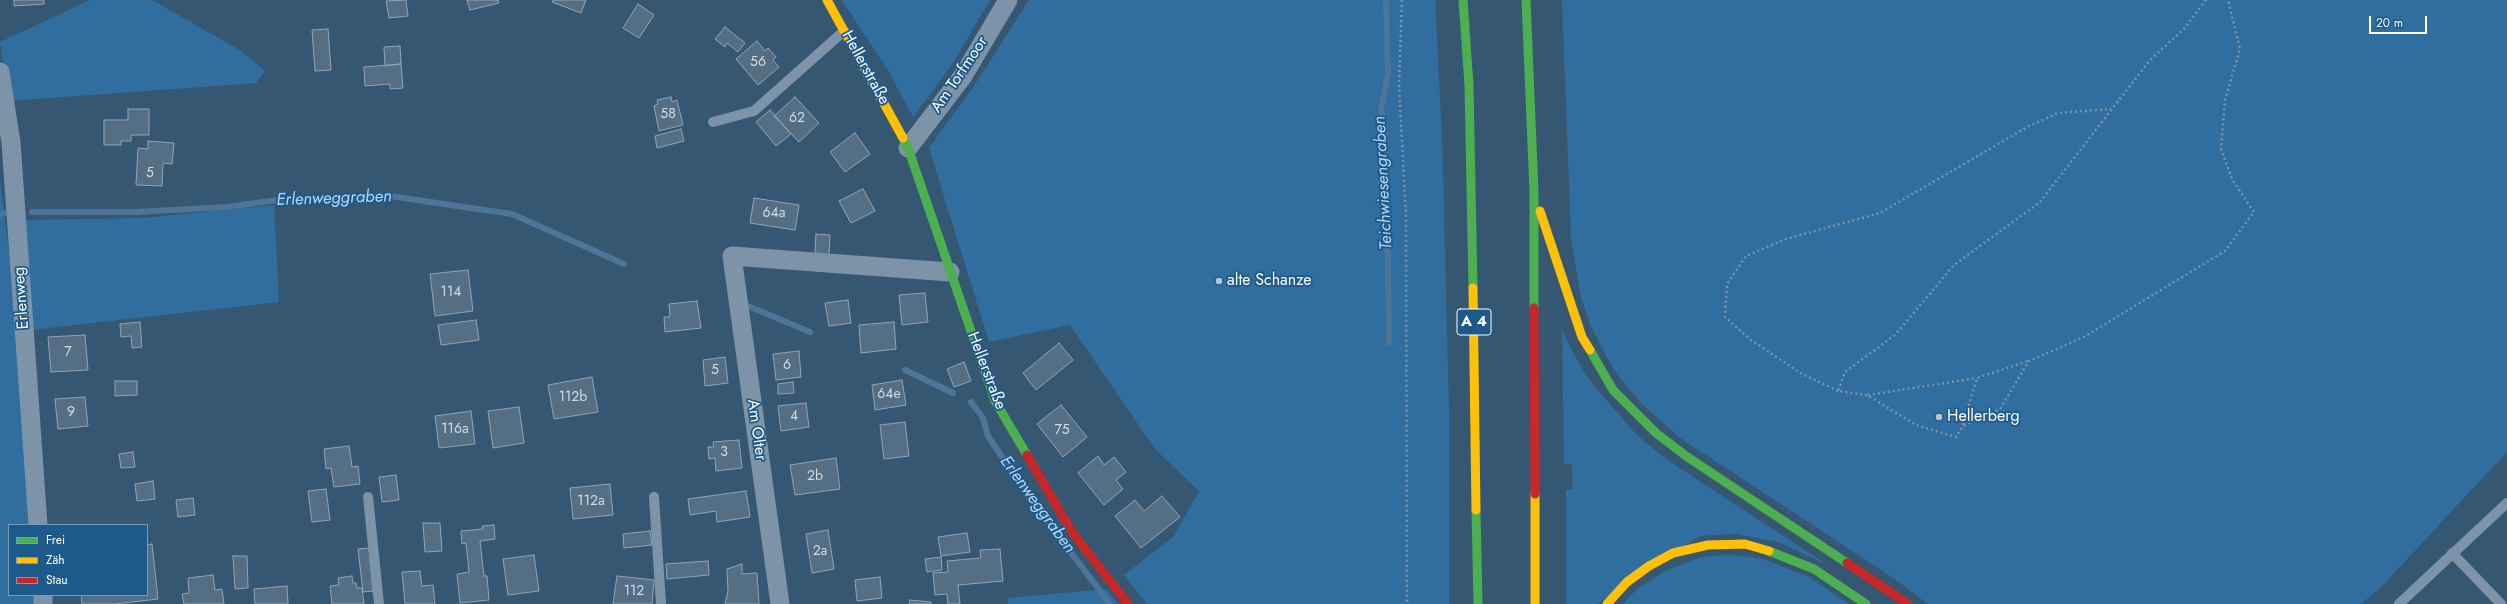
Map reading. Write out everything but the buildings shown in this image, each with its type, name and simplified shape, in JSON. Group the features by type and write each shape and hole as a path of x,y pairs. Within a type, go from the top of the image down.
{"main road":[{"name":"Hellerstraße","path":"827,0 908,148 995,401 1072,532 1128,604"},
{"name":"A 4","path":"1463,0 1469,85 1478,604"},
{"path":"1526,0 1534,192 1535,604"},
{"path":"1534,192 1582,337 1613,390 1628,407 1656,434 1686,456 1908,604"},
{"path":"1607,604 1638,574 1673,553 1708,545 1745,544 1782,555 1814,569 1866,604"}],"street":[{"name":"Am Torfmoor","path":"908,148 963,76 1008,0"},
{"name":"Erlenweg","path":"0,72 11,142 38,524"},
{"name":"Am Olter","path":"780,604 732,256 950,272"}],"lane":[{"path":"712,122 754,111 844,31"},
{"path":"368,497 379,604"},
{"path":"654,498 661,604"},
{"path":"2399,604 2507,503"},
{"path":"2452,553 2501,604"}],"path":[{"path":"1402,0 1399,86 1406,215 1407,604"},
{"path":"1838,391 1845,372 1895,335 1954,264 2040,202 2150,60 2184,29 2206,0"},
{"path":"2111,109 2058,114 2029,126 1880,213 1786,238 1746,256 1727,284 1725,317 1751,340 1802,374 1838,391 1868,395 1977,378 2029,361 2084,337 2225,251 2254,212 2232,179 2221,149 2225,100 2240,49 2228,0"},
{"path":"1963,426 2000,408 2029,361"},
{"path":"1868,395 1916,425 1956,437 1963,426 1977,378"}],"shaded area":[{"path":"90,0 152,0 241,51 265,71 256,83 9,101 0,42"},
{"path":"842,0 990,0 951,66 913,117 889,72"},
{"path":"1029,0 1435,0 1442,136 1449,408 1449,604 1147,604 1124,575 1174,536 1199,491 1155,449 1070,325 989,342 929,148 976,83"},
{"path":"1562,0 2507,0 2507,452 2382,586 2361,604 1928,604 1893,578 1680,438 1642,404 1615,372 1591,327 1580,294 1571,239"},
{"path":"0,179 13,285 31,524 8,524 8,596 37,596 37,604 0,604"},
{"path":"274,205 279,302 31,330 22,220 143,218"},
{"path":"1562,330 1579,364 1595,387 1637,435 1667,460 1828,565 1778,542 1736,534 1700,536 1597,604 1566,604 1566,490 1573,489 1572,464 1564,464"},
{"path":"1728,554 1763,559 1809,577 1849,604 1623,604 1637,589 1663,572 1698,558"},
{"path":"1106,589 1118,604 1008,604 1008,598"}],"waterway":[{"name":"Teichwiesengraben","path":"1386,0 1388,74 1381,109 1386,142 1381,181 1387,204 1389,343"},
{"name":"Erlenweggraben","path":"32,212 136,212 227,207 292,198 327,199 389,196 512,214 624,264"},
{"name":"Erlenweggraben","path":"0,214 7,213"},
{"name":"Erlenweggraben","path":"748,306 810,332"},
{"name":"Erlenweggraben","path":"905,370 953,393"},
{"name":"Erlenweggraben","path":"971,402 983,418 988,436 1028,496 1110,604"}],"traffic: fast":[{"path":"1463,0 1469,85 1473,288"},
{"path":"1526,0 1534,192 1534,308"},
{"path":"903,138 908,148 995,401 1027,455"},
{"path":"1590,350 1613,390 1656,433 1686,456 1847,563"},
{"path":"1476,510 1478,604"},
{"path":"1769,551 1814,569 1866,604"}],"traffic: slow":[{"path":"827,0 903,138"},
{"path":"1540,211 1582,337 1590,350"},
{"path":"1473,288 1476,510"},
{"path":"1535,494 1535,604"},
{"path":"1607,604 1627,582 1649,566 1673,553 1708,545 1745,544 1769,551"}],"traffic: jam":[{"path":"1534,308 1535,494"},
{"path":"1027,455 1072,532 1128,604"},
{"path":"1847,563 1908,604"}],"place":[{"name":"alte Schanze","path":"1219,281"},
{"name":"Hellerberg","path":"1939,417"}]}
